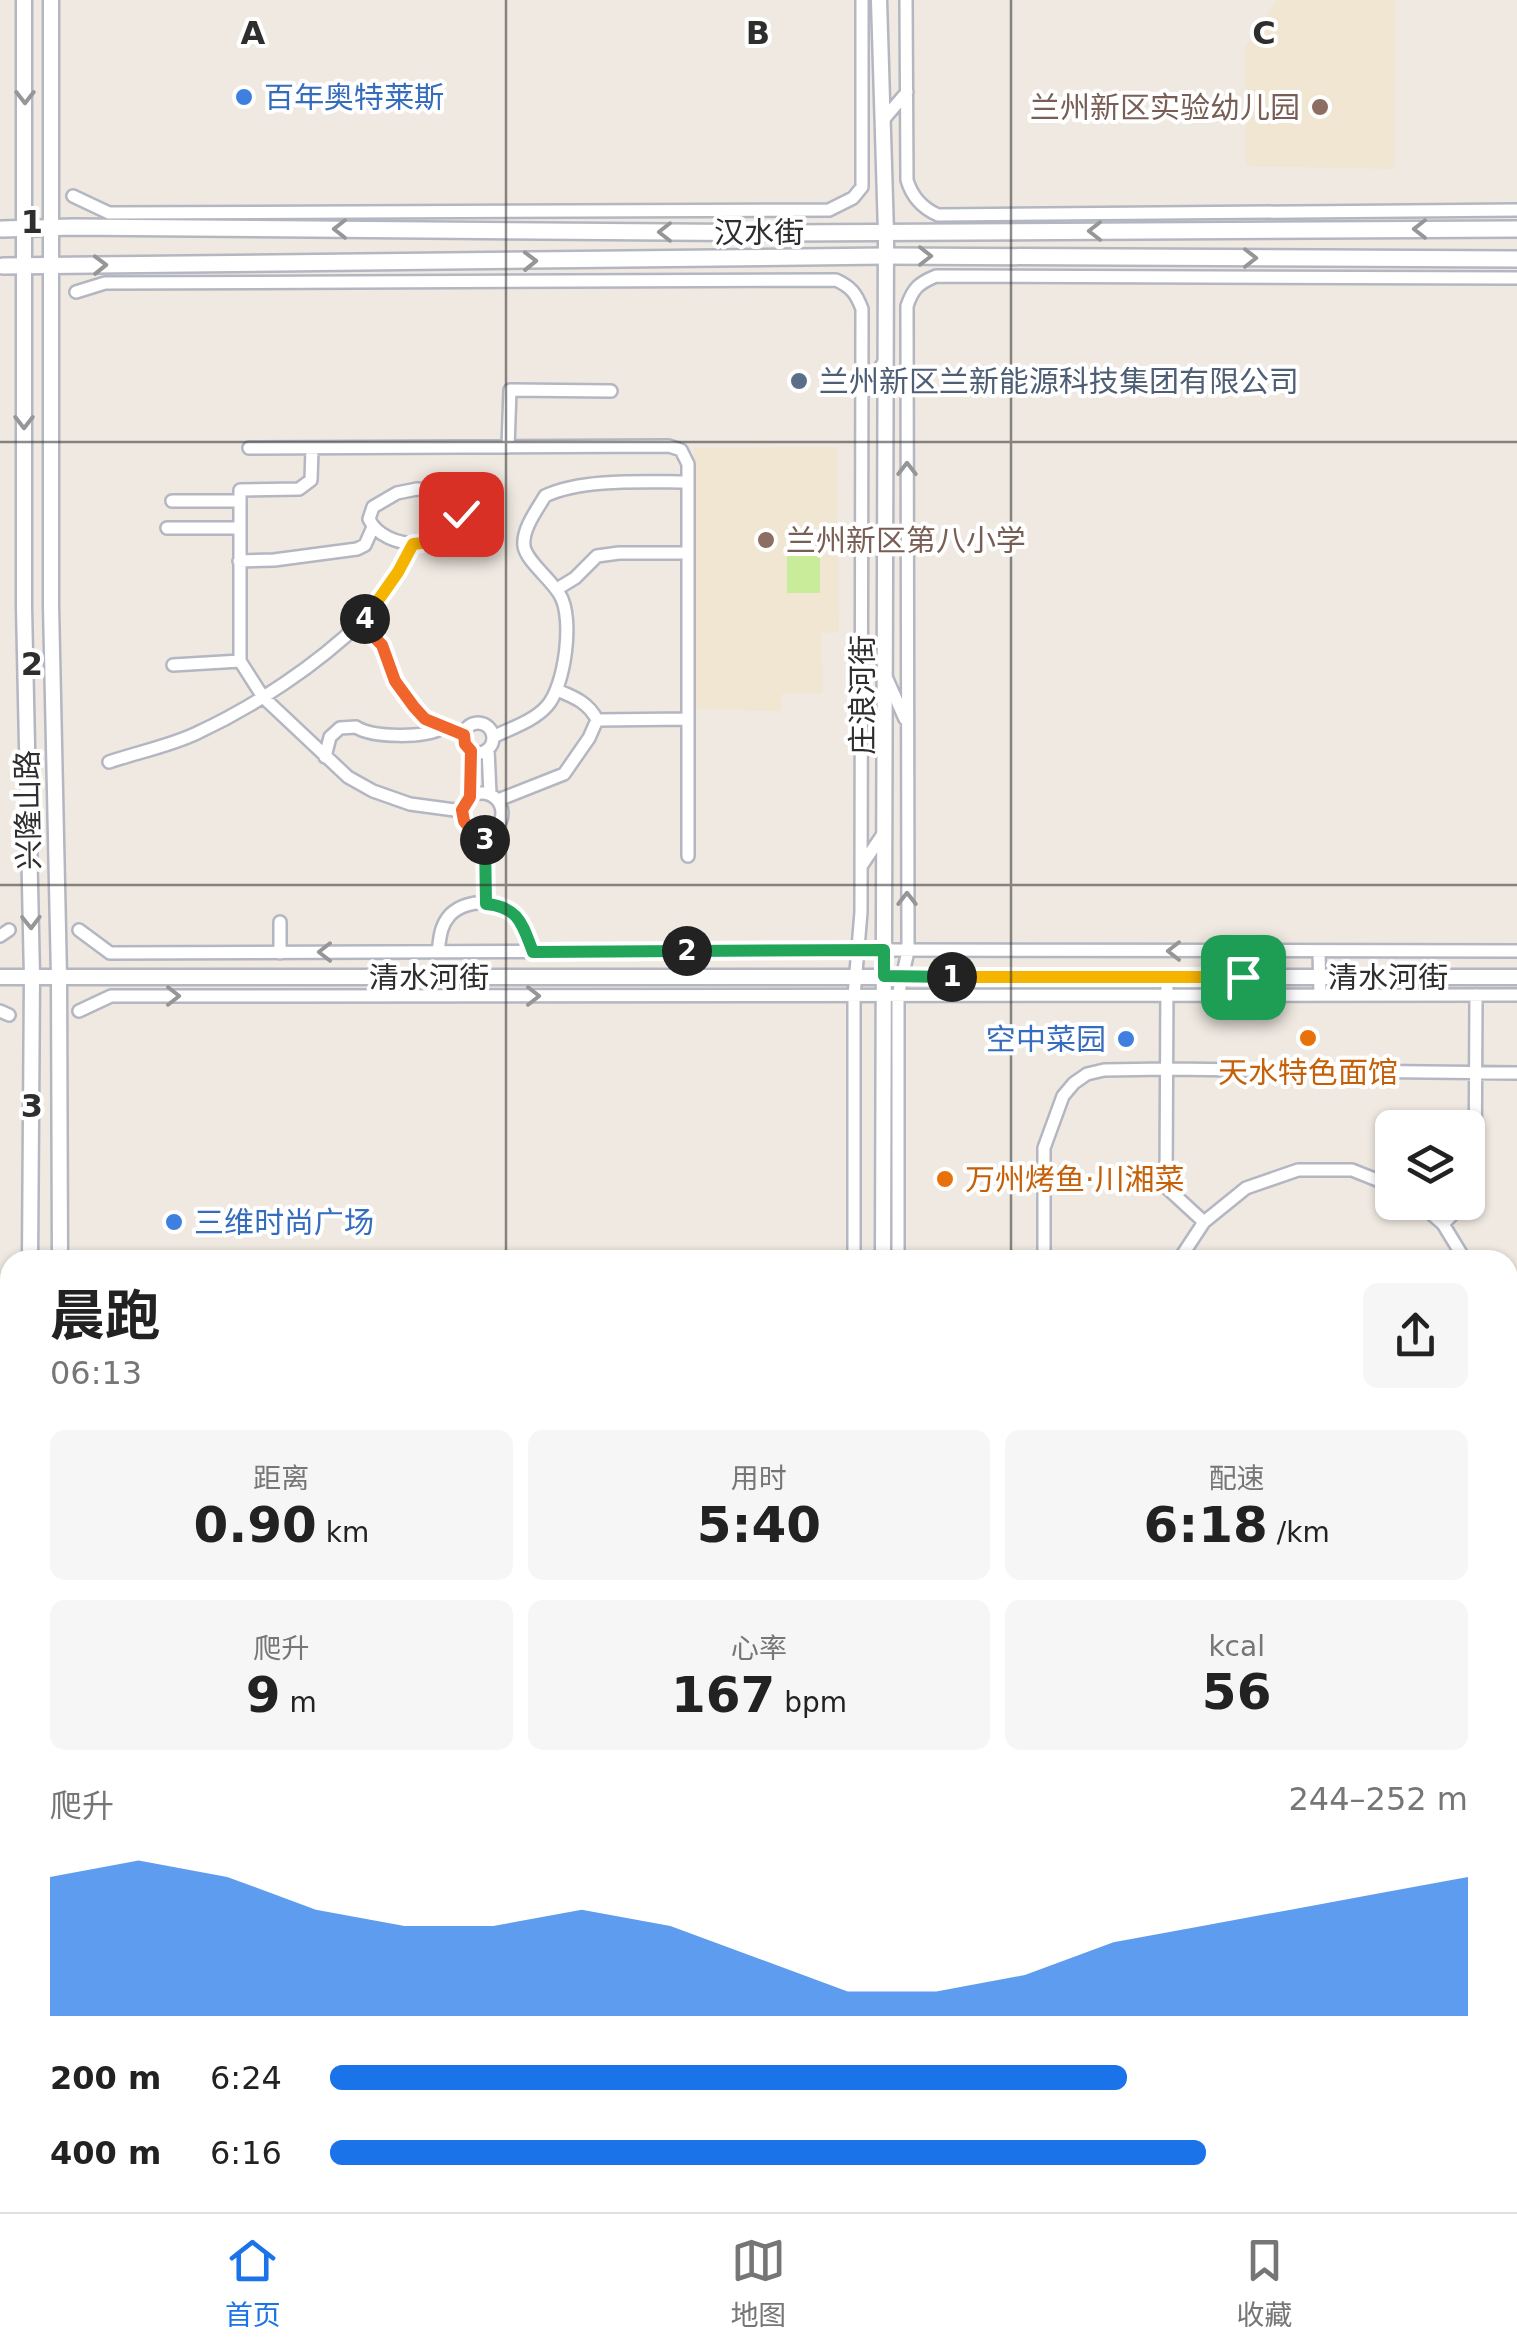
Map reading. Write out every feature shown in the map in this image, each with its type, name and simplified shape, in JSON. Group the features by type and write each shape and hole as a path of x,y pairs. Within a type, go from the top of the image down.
{"main road":[{"name":"汉水街","path":"2,229 780,233 1517,229"},
{"path":"780,233 781,258"},
{"name":"汉水街","path":"3,266 886,256 1517,260"}],"street":[{"name":"兴隆山路","path":"24,0 24,606 32,978 30,1250"},
{"name":"兴隆山路","path":"51,0 50,606 60,1250"},
{"path":"73,196 109,213 829,210 853,198 862,187 862,0"},
{"path":"879,0 886,233 884,976 891,995 898,1250"},
{"path":"906,0 907,180 918,202 938,215 1517,210"},
{"path":"884,118 907,92"},
{"path":"753,232 754,210"},
{"path":"413,230 444,211"},
{"path":"1011,214 1033,232"},
{"path":"1008,276 1034,257"},
{"path":"736,258 766,280"},
{"path":"477,281 498,261"},
{"path":"883,1250 891,995 902,977 908,951 907,306 913,289 936,276 1517,278"},
{"path":"76,292 105,283 766,280"},
{"name":"庄浪河街","path":"766,280 836,280 855,292 862,308 862,912 854,996 854,1250"},
{"path":"862,395 886,359"},
{"path":"886,400 907,368"},
{"path":"508,447 510,390 611,391"},
{"path":"250,448 673,446 680,450 687,460 688,482 688,856"},
{"path":"312,448 311,480 299,488 240,490 240,661 263,697 348,777 410,804 462,810"},
{"path":"471,751 470,797 462,810 470,829 485,833 495,829 502,810 494,797 491,743 486,725 468,727 464,735 471,751 480,753 491,743 540,713 557,690 566,642 566,605 525,551 524,540 545,496 576,486 688,482"},
{"path":"417,488 432,490 456,504 461,514 457,526 443,537 413,544 373,527 369,519 372,507 403,490 417,488"},
{"path":"172,501 240,501"},
{"path":"239,561 357,550 365,545 373,527"},
{"path":"166,528 240,528"},
{"path":"110,762 194,734 263,697 320,656 360,623 398,572 413,544"},
{"path":"557,589 597,556 619,552 688,553"},
{"path":"360,623 382,645 395,681 425,719 464,735"},
{"path":"173,665 240,661"},
{"path":"886,678 907,723"},
{"path":"557,690 581,700 597,720"},
{"path":"597,720 688,719"},
{"path":"470,797 480,793 494,797 564,774 597,720"},
{"path":"325,756 330,737 340,728 356,727 378,734 432,734 442,728"},
{"path":"862,865 885,831"},
{"path":"485,833 486,904"},
{"path":"885,866 907,835"},
{"path":"438,952 441,929 448,917 463,907 486,904 508,909 521,921 533,952"},
{"path":"280,922 280,952"},
{"path":"79,930 110,953 1517,951"},
{"path":"1319,951 1320,995"},
{"path":"1167,977 1166,1187 1204,1222"},
{"name":"清水河街","path":"0,978 1517,977"},
{"path":"1476,995 1476,1110"},
{"path":"79,1011 111,996 1517,995"},
{"path":"1044,1250 1044,1148 1063,1096 1081,1078 1104,1070 1166,1069 1517,1073"},
{"path":"1186,1250 1204,1222 1246,1188 1298,1170 1352,1170 1375,1179"},
{"path":"1438,1220 1459,1250"},
{"path":"1443,1224 1447,1220"}],"shaded area":[{"name":"兰州新区实验幼儿园","path":"1277,0 1395,0 1394,169 1246,166 1245,48"},
{"name":"兰州新区第八小学","path":"837,447 839,632 821,633 823,693 782,694 781,711 693,709 694,448"}],"green space":[{"path":"787,530 820,530 820,593 787,593"}],"place":[{"name":"百年奥特莱斯","path":"244,97"},
{"name":"兰州新区实验幼儿园","path":"1320,107"},
{"name":"兰州新区兰新能源科技集团有限公司","path":"799,381"},
{"name":"兰州新区第八小学","path":"766,540"},
{"name":"天水特色面馆","path":"1308,1038"},
{"name":"空中菜园","path":"1126,1039"},
{"name":"万州烤鱼·川湘菜","path":"945,1179"},
{"name":"三维时尚广场","path":"174,1222"}],"route":[{"path":"461,514 457,526 443,537 413,544 398,572 360,623 382,645 395,681 425,719 464,735 471,751 470,797 462,816 474,832 485,833 486,904 508,909 521,921 533,952 884,950 884,976 1243,977"}]}
